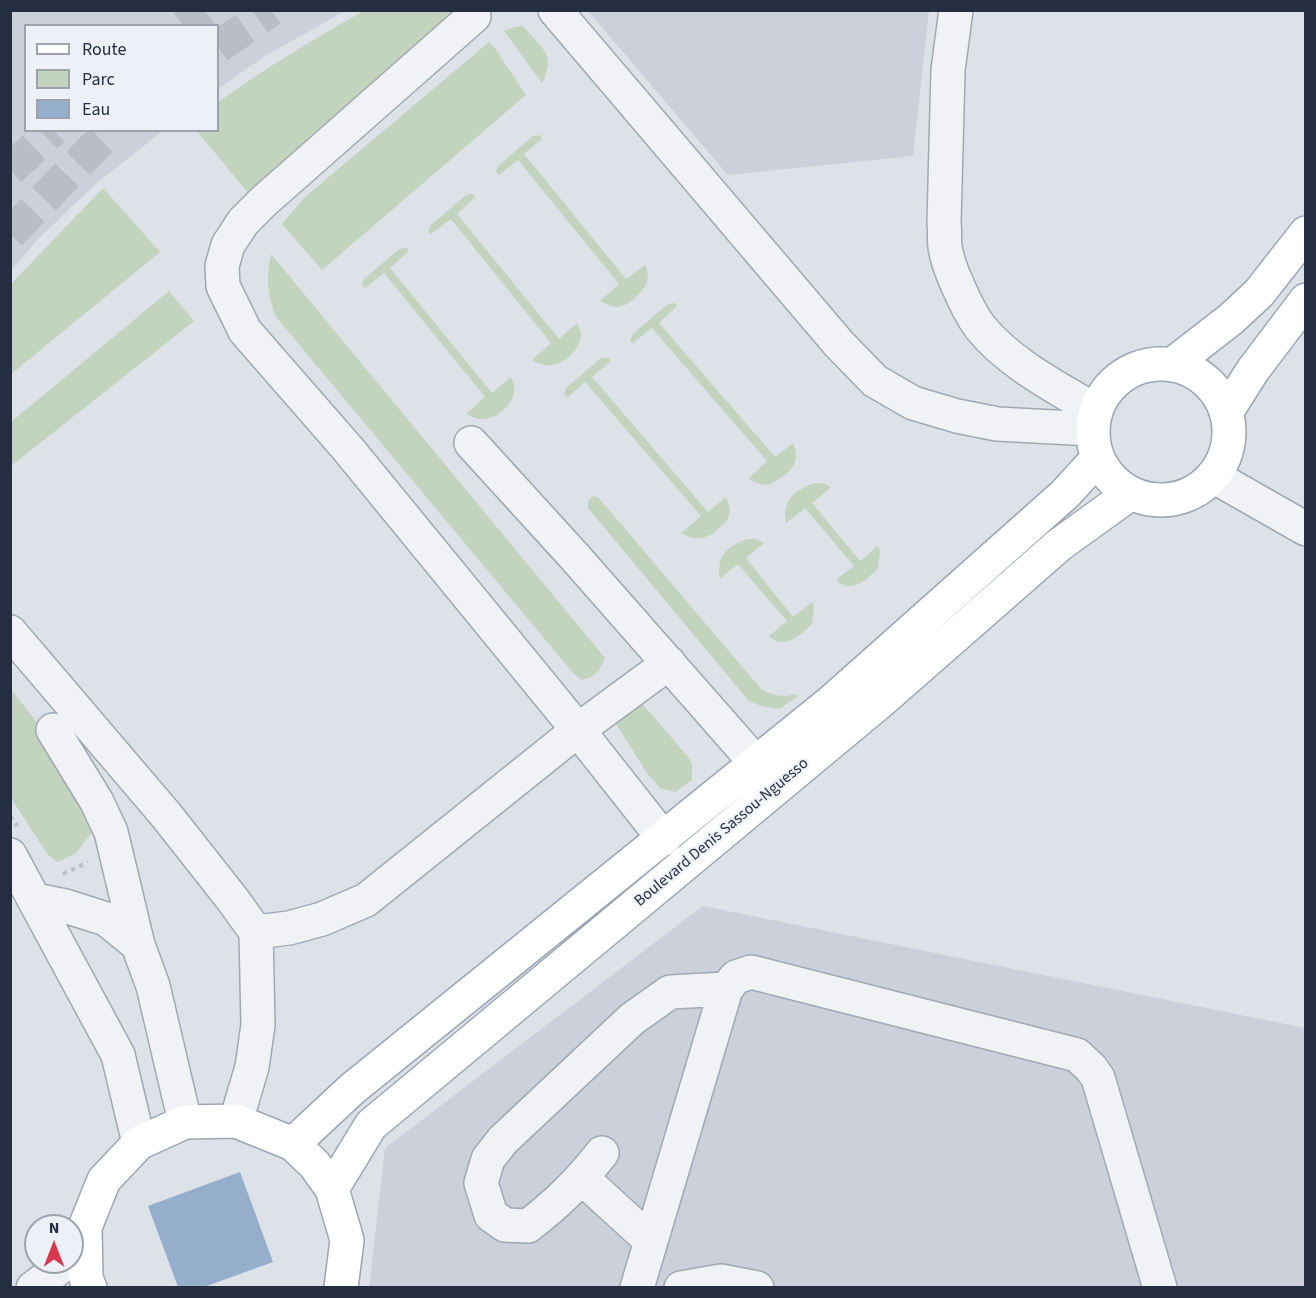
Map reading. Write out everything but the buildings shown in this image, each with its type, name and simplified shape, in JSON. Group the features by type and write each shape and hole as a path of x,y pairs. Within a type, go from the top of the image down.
{"main road":[{"path":"1173,364 1231,319 1259,293 1305,233"},
{"path":"1227,411 1253,370 1305,300"},
{"path":"1173,364 1191,370 1207,380 1219,394 1227,411 1230,428 1229,445 1223,462 1200,488 1184,496 1166,500 1148,499 1131,493 1117,484 1106,472 1095,433 1101,398 1126,373 1145,365 1173,364"},
{"name":"Boulevard Denis Sassou-Nguesso","path":"293,1144 352,1089 831,702 1039,518 1071,488 1095,433"},
{"name":"Boulevard Denis Sassou-Nguesso","path":"332,1189 371,1125 881,701 1059,545 1131,493"},
{"path":"84,1230 104,1180 139,1143 185,1122 236,1121 293,1144 315,1165 332,1189 347,1240 341,1287"}],"street":[{"path":"555,10 839,344 875,381 913,403 957,416 997,424 1095,433"},
{"path":"956,10 948,70 944,223 945,247 951,269 963,298 980,326 1023,366 1052,385 1095,433"},
{"path":"474,16 243,222 228,245 222,266 224,286 245,331 348,449 578,730 664,839"},
{"path":"471,442 756,763"},
{"path":"1213,476 1305,529"},
{"path":"10,632 165,815 256,932 258,1025 252,1067 236,1121"},
{"path":"256,932 289,928 322,919 366,900 578,730 669,663"},
{"path":"53,730 97,802 111,832 138,945 153,986 185,1122"},
{"path":"16,844 35,900 118,1055 139,1143"},
{"path":"35,900 65,906 106,919 138,945"},
{"path":"637,1287 726,988 736,977 751,972 1077,1055 1098,1078 1160,1287"},
{"path":"602,1153 582,1178 555,1205 528,1226 505,1225 491,1215 481,1183 488,1159 503,1140 632,1019 670,992 726,988"},
{"path":"582,1178 651,1241"},
{"path":"33,1287 51,1274"},
{"path":"681,1287 722,1281 757,1287"}],"path":[{"path":"10,816 16,844"},
{"path":"53,871 64,874 87,862 111,832"}],"shaded area":[{"path":"11,10 345,10 265,56 219,88 219,24 24,24 24,132 162,132 99,181 36,241 11,271"},
{"path":"588,11 929,11 913,156 728,175"},
{"path":"703,906 1305,1028 1305,1287 369,1288 385,1148"}],"green space":[{"path":"364,11 456,11 249,194 198,132 219,132 219,101 326,32"},
{"path":"523,26 541,46 547,58 548,65 542,83 504,31"},
{"path":"489,42 526,95 322,270 282,224 305,197"},
{"path":"541,135 542,139 524,154 626,279 645,265 648,279 645,287 625,305 616,307 600,301 619,284 518,160 499,175 496,172 498,166 533,136"},
{"path":"103,188 160,252 11,374 11,284"},
{"path":"473,194 475,197 457,214 559,339 577,323 581,338 576,349 567,359 546,365 532,360 551,343 451,219 431,234 428,231 431,225 466,195"},
{"path":"407,248 409,251 390,268 492,393 511,377 514,386 513,397 510,403 495,416 480,419 466,414 485,397 384,273 365,288 362,284 364,279 399,249"},
{"path":"271,254 605,658 594,675 582,680 574,674 276,317 268,286"},
{"path":"169,291 194,321 11,466 11,422"},
{"path":"675,303 677,306 659,323 775,457 793,443 796,458 792,468 769,485 748,479 767,461 652,328 633,343 630,340 633,334 668,304"},
{"path":"601,358 609,358 611,361 592,377 708,512 726,497 729,516 725,523 713,533 700,538 681,533 701,516 585,382 567,398 564,394 566,388"},
{"path":"814,483 823,483 831,487 812,503 860,561 878,546 880,551 878,568 858,584 848,586 836,580 854,566 805,508 786,523 786,508 791,497"},
{"path":"593,496 598,497 761,689 777,695 794,694 798,696 779,709 749,701 588,508 588,501"},
{"path":"748,539 756,539 764,543 746,558 793,617 812,602 814,607 812,624 792,640 780,642 769,636 787,621 738,564 720,579 720,564 725,553 734,545"},
{"path":"10,688 82,787 100,825 76,853 57,862 48,855 11,798"},
{"path":"641,702 689,758 692,765 692,780 675,792 660,788 647,773 616,724 618,713"}],"water":[{"path":"240,1172 273,1262 204,1287 178,1287 148,1206"}],"tunnel":[{"path":"186,24 204,10"},
{"path":"219,46 271,10"},
{"path":"10,170 51,132"},
{"path":"10,234 110,132"}]}
